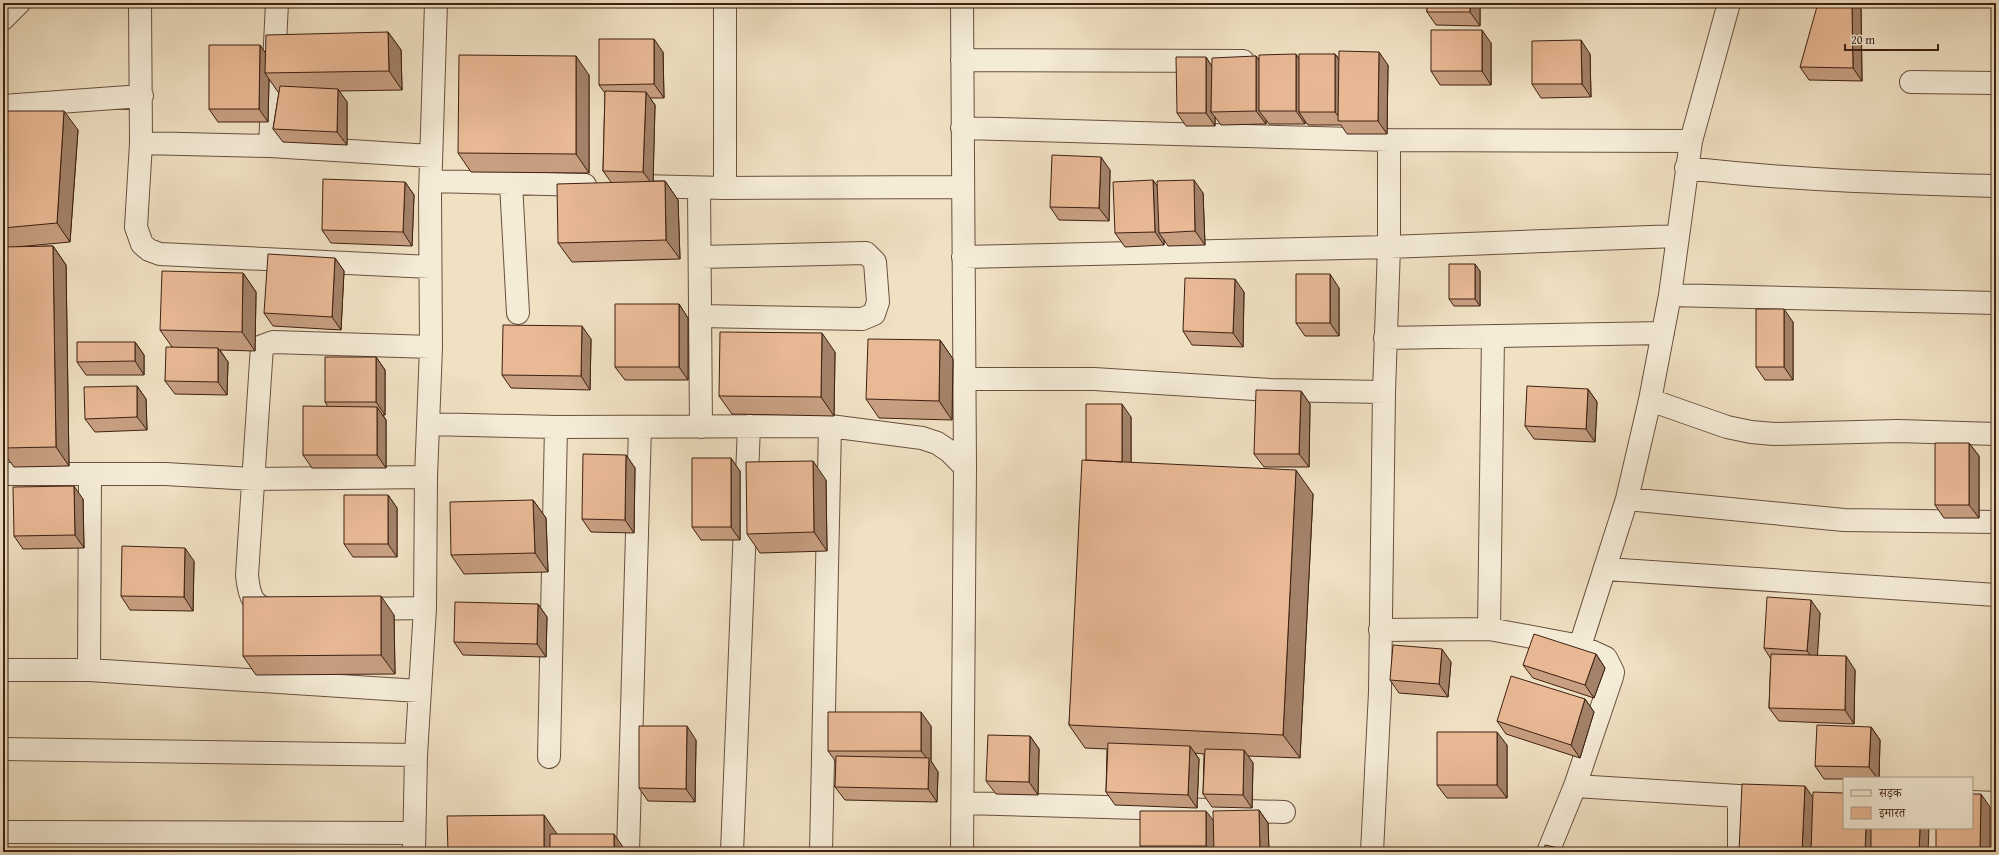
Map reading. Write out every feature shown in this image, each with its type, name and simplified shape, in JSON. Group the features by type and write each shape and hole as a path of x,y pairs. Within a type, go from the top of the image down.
{"street":[{"path":"3,18 19,3"},
{"path":"140,3 142,96 136,227 142,244 148,250 160,254 430,267"},
{"path":"270,146 276,3"},
{"path":"3,832 414,843 416,755 425,608 426,476 431,347 431,156 436,3"},
{"path":"725,3 725,188"},
{"path":"962,3 963,256 966,379 962,852"},
{"path":"1580,646 1606,569 1627,499 1650,400 1670,295 1691,140 1729,3"},
{"path":"962,60 1260,62"},
{"path":"1911,82 1996,83"},
{"path":"3,106 142,96"},
{"path":"962,128 1389,140 1691,140"},
{"path":"1372,852 1380,692 1385,338 1389,247 1389,140"},
{"path":"141,143 270,146 431,156"},
{"path":"1686,168 1745,175 1831,180 1996,186"},
{"path":"431,181 699,188 963,187"},
{"path":"511,183 518,314"},
{"path":"699,188 701,427"},
{"path":"963,256 1389,247 1677,236"},
{"path":"700,257 866,253 875,262 878,302 874,314 862,319 700,316"},
{"path":"1670,295 1996,303"},
{"path":"1385,338 1662,333"},
{"path":"1489,629 1493,336"},
{"path":"298,611 266,610 253,601 249,590 247,575 262,346 273,342 431,347"},
{"path":"966,379 1094,379 1270,390 1384,392"},
{"path":"1650,400 1727,427 1751,432 1774,434 1898,431 1996,434"},
{"path":"428,424 556,427 830,426 922,438 937,443 965,467"},
{"path":"732,852 749,426"},
{"path":"821,852 830,426"},
{"path":"549,757 556,427"},
{"path":"628,852 640,427"},
{"path":"3,474 164,474 253,479 426,476"},
{"path":"89,670 90,474"},
{"path":"1627,499 1844,520 1996,522"},
{"path":"1606,569 1996,594"},
{"path":"338,610 425,608"},
{"path":"1380,630 1489,629 1580,646 1606,658 1613,672 1575,786 1548,852"},
{"path":"3,670 89,670 419,691"},
{"path":"3,749 416,755"},
{"path":"1575,786 1792,800"},
{"path":"1739,796 1739,852"},
{"path":"1973,802 1996,803"},
{"path":"963,803 1284,812"}],"building":[{"path":"1427,3 1470,3 1470,12 1427,12"},
{"path":"1818,3 1852,3 1853,68 1800,67"},
{"path":"1431,30 1482,30 1482,71 1431,71"},
{"path":"388,32 389,71 265,73 266,35"},
{"path":"599,39 654,39 654,84 599,85"},
{"path":"1581,40 1582,84 1532,84 1532,41"},
{"path":"209,45 260,45 259,109 209,109"},
{"path":"1339,51 1379,52 1378,121 1338,121"},
{"path":"1296,54 1296,111 1259,111 1259,55"},
{"path":"1299,54 1335,54 1335,112 1299,112"},
{"path":"459,55 576,56 576,154 458,153"},
{"path":"1256,56 1256,111 1211,112 1212,58"},
{"path":"1176,57 1206,57 1206,113 1177,113"},
{"path":"280,86 338,89 337,132 273,129"},
{"path":"605,91 646,92 643,172 603,171"},
{"path":"3,111 64,111 57,223 3,228"},
{"path":"1052,155 1101,157 1099,208 1050,207"},
{"path":"323,179 405,182 403,232 322,230"},
{"path":"1153,180 1155,232 1115,233 1113,182"},
{"path":"1194,180 1195,231 1159,233 1157,181"},
{"path":"665,181 666,240 558,243 557,184"},
{"path":"53,246 56,447 3,448 3,247"},
{"path":"268,254 335,258 332,317 264,313"},
{"path":"1449,264 1475,264 1475,299 1449,299"},
{"path":"162,271 243,273 242,332 160,330"},
{"path":"1296,274 1330,274 1330,323 1296,323"},
{"path":"1185,278 1235,279 1233,333 1183,331"},
{"path":"615,304 679,304 679,367 615,367"},
{"path":"1756,309 1784,309 1784,367 1756,367"},
{"path":"503,325 582,326 581,376 502,375"},
{"path":"720,332 822,333 821,397 719,396"},
{"path":"868,339 940,340 939,401 866,399"},
{"path":"77,342 135,342 135,361 77,362"},
{"path":"166,347 218,348 218,382 165,381"},
{"path":"325,357 376,357 376,402 325,402"},
{"path":"137,386 137,417 85,419 84,387"},
{"path":"1527,386 1588,389 1586,429 1525,426"},
{"path":"1256,390 1301,391 1299,454 1254,454"},
{"path":"1086,404 1122,404 1122,462 1086,460"},
{"path":"303,406 377,407 377,455 303,455"},
{"path":"1935,443 1969,443 1969,505 1935,505"},
{"path":"583,454 626,455 625,520 582,519"},
{"path":"692,458 731,458 731,527 692,527"},
{"path":"1082,460 1296,470 1283,735 1069,725"},
{"path":"813,461 814,532 747,534 746,462"},
{"path":"74,486 75,535 14,536 13,487"},
{"path":"344,495 388,495 388,544 344,544"},
{"path":"533,500 535,553 451,555 450,502"},
{"path":"122,546 185,548 184,597 121,596"},
{"path":"381,596 381,655 243,656 243,597"},
{"path":"1767,597 1811,600 1807,651 1764,648"},
{"path":"455,602 538,604 537,644 454,642"},
{"path":"1534,634 1596,654 1585,685 1523,665"},
{"path":"1393,645 1442,649 1439,684 1390,680"},
{"path":"1771,654 1846,656 1845,710 1769,708"},
{"path":"1511,676 1585,699 1571,745 1497,721"},
{"path":"828,712 921,712 921,751 828,751"},
{"path":"1817,725 1871,727 1869,767 1815,766"},
{"path":"639,726 687,726 686,789 639,788"},
{"path":"1437,732 1497,732 1497,785 1437,785"},
{"path":"988,735 1030,736 1029,782 986,781"},
{"path":"1108,743 1190,746 1188,795 1106,792"},
{"path":"1205,749 1244,750 1243,795 1203,794"},
{"path":"836,756 929,758 928,789 835,787"},
{"path":"1742,784 1805,786 1802,852 1739,852"},
{"path":"1813,792 1843,793 1843,829 1866,829 1865,852 1811,852"},
{"path":"1973,794 1981,794 1980,852 1936,852 1936,829 1973,829"},
{"path":"1259,810 1260,852 1214,852 1213,811"},
{"path":"1140,811 1206,811 1206,846 1140,846"},
{"path":"544,815 544,852 448,852 447,816"},
{"path":"1871,829 1920,829 1919,852 1871,852"},
{"path":"550,834 614,834 614,852 550,852"},
{"path":"1545,845 1578,852 1544,852"},
{"path":"1645,849 1707,852 1645,852"}]}
